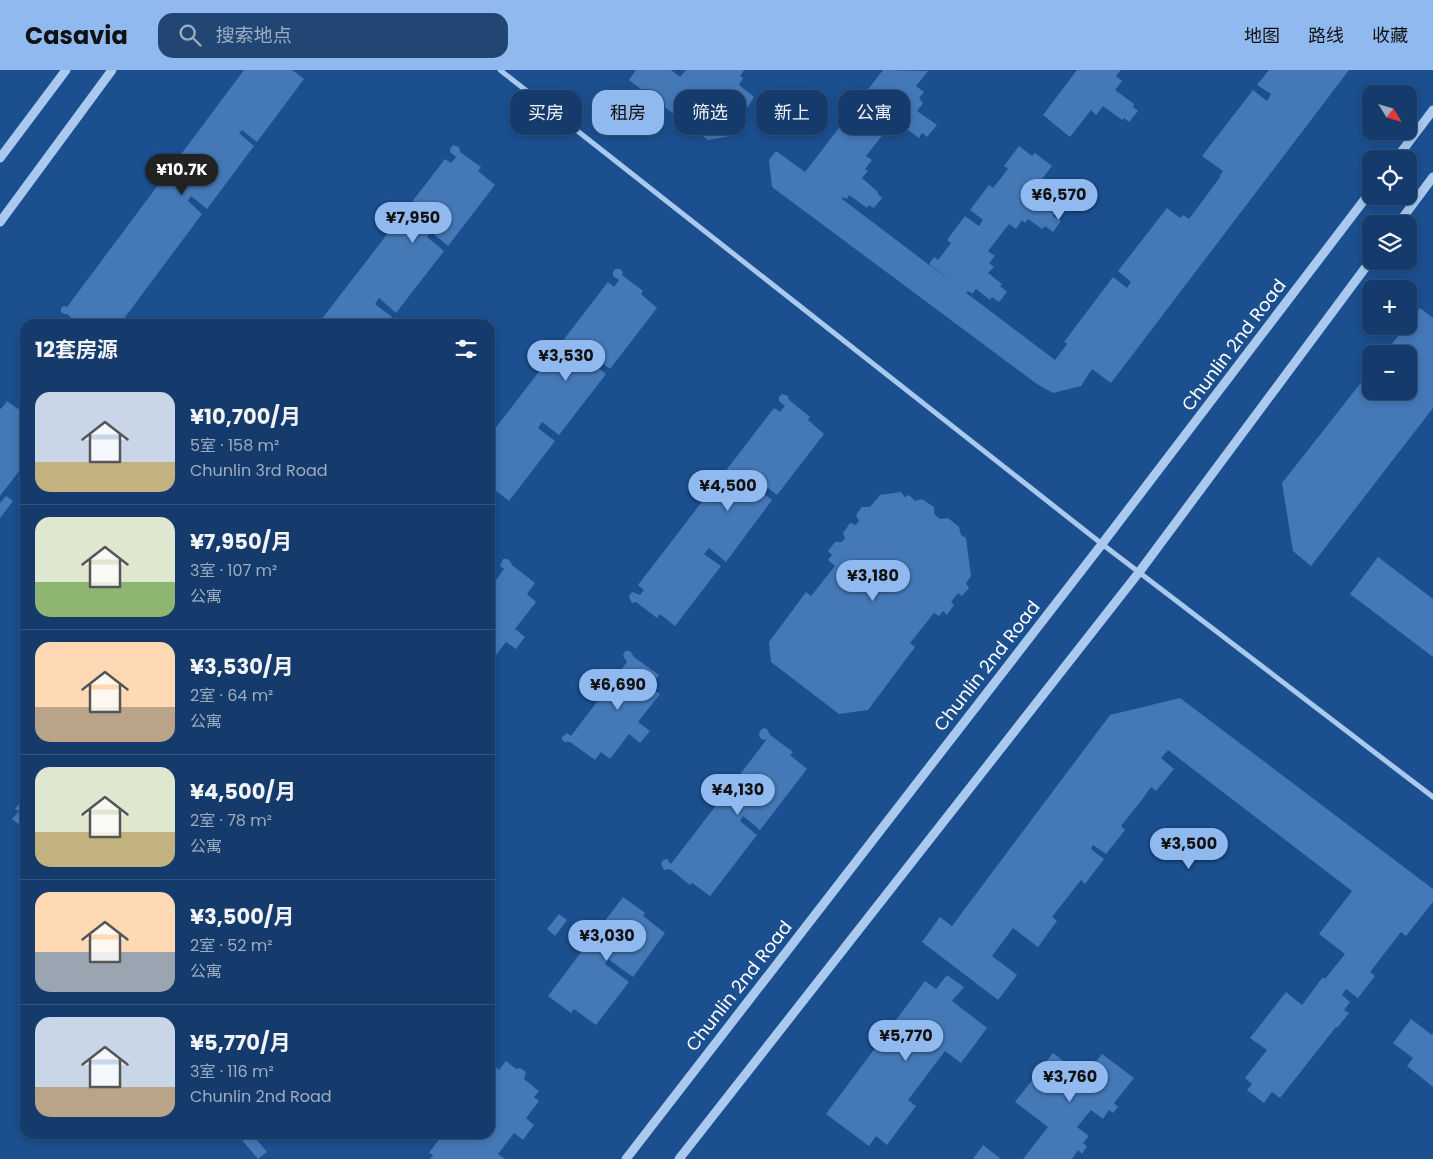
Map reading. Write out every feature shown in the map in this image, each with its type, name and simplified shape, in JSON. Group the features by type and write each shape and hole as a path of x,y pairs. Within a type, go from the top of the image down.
{"street":[{"path":"0,158 66,70"},
{"path":"0,222 112,70"},
{"path":"500,70 1102,544 1433,797"},
{"path":"1403,150 1433,110"},
{"path":"1405,215 1433,177"},
{"name":"Chunlin 2nd Road","path":"626,1159 1102,544 1362,203"},
{"path":"679,1159 1140,572 1364,270"}],"building":[{"path":"244,70 292,70 304,79 257,142 242,130 239,133 254,146 207,209 191,196 188,201 202,214 124,319 72,319 61,312 61,308 67,307"},
{"path":"636,70 671,70 680,77 686,70 744,70 740,76 743,78 739,85 745,90 674,90 674,114 664,107 664,90 642,90 629,80"},
{"path":"883,70 928,71 916,86 924,92 919,98 923,103 917,111 937,125 927,137 922,133 919,138 910,131 910,90 868,90"},
{"path":"1077,70 1121,70 1116,76 1122,81 1115,90 1134,104 1133,107 1138,111 1129,122 1124,118 1122,120 1103,106 1096,115 1091,110 1070,137 1043,115"},
{"path":"1269,70 1349,70 1111,383 1092,369 1081,386 1053,393 1037,384 772,187 769,160 776,151 805,172 838,129 838,135 883,135 866,156 872,160 865,169 868,171 862,178 882,198 874,208 869,205 867,208 849,195 847,199 843,197 842,199 1055,360 1067,344 1064,342 1113,277 1127,288 1131,282 1118,271 1167,208 1180,218 1183,215 1189,219 1221,176 1223,171 1202,156 1253,90 1267,101 1271,94 1257,85"},
{"path":"746,91 754,97 746,109"},
{"path":"701,135 732,135 731,136 708,140"},
{"path":"453,145 459,147 460,152 481,167 478,171 495,185 448,246 431,232 427,237 444,251 396,313 379,298 375,304 392,317 391,319 322,319 445,159 451,163 456,157 450,152"},
{"path":"1019,146 1032,156 1035,153 1052,166 1042,179 1049,185 1043,193 1047,196 1041,203 1055,213 1053,216 1061,221 1053,232 1045,226 1042,229 1028,219 1025,223 1022,220 1016,229 1009,224 988,251 995,256 989,263 994,267 988,273 1002,284 1000,286 1007,292 999,302 992,297 990,300 976,289 972,294 968,291 966,293 929,264 934,257 938,260 951,243 947,240 965,216 979,226 983,220 970,210 989,185 993,188 1008,169 1004,166"},
{"path":"615,269 620,269 623,272 622,275 643,291 641,294 657,308 610,369 593,356 589,360 606,374 559,435 542,422 538,428 555,441 509,501 495,490 495,429 608,282 614,287 619,280 613,276"},
{"path":"1420,308 1433,318 1433,408 1311,566 1293,551 1282,483 1362,381 1362,400 1417,400 1417,345 1391,345 1399,335 1417,335 1417,312"},
{"path":"782,394 788,396 789,400 810,417 808,420 824,434 777,495 760,482 756,487 772,500 726,562 709,548 704,554 721,566 675,626 660,614 657,618 636,602 632,603 629,597 630,594 633,592 640,595 644,590 638,585 774,408 780,412 785,406 779,401 779,397"},
{"path":"7,401 18,409 20,408 20,470 0,496 0,408"},
{"path":"901,492 905,497 909,495 915,501 922,499 934,507 934,514 940,519 948,518 959,527 961,535 966,538 971,576 966,583 969,588 962,596 958,593 951,602 954,605 947,615 943,611 939,616 934,613 910,643 915,647 868,710 839,714 771,662 769,642 806,592 811,596 835,566 828,560 832,555 828,551 835,542 842,542 845,538 843,533 850,523 856,525 859,521 856,515 862,507 870,507 880,495"},
{"path":"6,496 13,501 0,518 0,503"},
{"path":"1378,557 1433,599 1433,657 1350,594"},
{"path":"503,559 507,559 535,583 527,594 536,602 515,629 525,637 516,649 506,642 495,656 495,581 504,569 500,566"},
{"path":"625,651 630,651 634,657 659,675 650,687 660,694 638,722 650,731 640,743 629,734 610,759 601,752 595,760 570,742 562,740 562,737 567,733 571,736 627,662 623,656"},
{"path":"1180,698 1433,889 1433,902 1406,936 1401,932 1370,972 1375,976 1358,998 1346,989 1342,995 1350,1002 1344,1010 1349,1013 1280,1098 1272,1092 1264,1103 1247,1090 1252,1084 1245,1078 1267,1050 1250,1038 1286,992 1302,1005 1323,977 1325,979 1345,954 1319,934 1352,891 1168,750 1161,758 1174,769 1156,791 1151,787 1121,826 1125,830 1106,854 1093,845 1091,849 1104,859 1085,884 1081,880 1052,917 1057,921 1038,947 1013,928 992,956 1017,975 998,1000 922,942 940,917 952,926 1110,715"},
{"path":"764,728 767,729 770,735 793,752 790,755 807,769 760,830 743,816 740,821 757,835 710,896 692,883 690,885 670,869 664,870 661,864 663,860 667,859 671,864 767,739 760,738 760,731"},
{"path":"20,802 20,825 12,819 19,811 15,809"},
{"path":"623,897 645,913 643,916 665,933 633,977 608,959 605,964 629,982 596,1025 574,1009 571,1013 548,996"},
{"path":"559,914 567,920 555,936 547,929"},
{"path":"947,975 964,987 952,1001 987,1028 961,1063 945,1051 908,1100 916,1106 887,1145 876,1136 869,1146 826,1114 925,981 936,989"},
{"path":"1411,1019 1432,1035 1433,1033 1433,1087 1407,1066 1413,1058 1393,1043"},
{"path":"1053,1053 1084,1077 1102,1054 1134,1078 1114,1103 1118,1107 1113,1113 1109,1110 1103,1119 1091,1110 1077,1127 1089,1136 1083,1143 1087,1146 1082,1154 1078,1150 1072,1159 1023,1159 1048,1127 1015,1102"},
{"path":"506,1061 516,1069 520,1068 526,1072 524,1079 539,1091 534,1097 539,1101 526,1118 534,1125 523,1140 514,1133 498,1154 505,1159 430,1159 433,1155 429,1153 439,1139 495,1139 495,1066 499,1070"},
{"path":"256,1139 267,1152 258,1159 242,1140"},
{"path":"983,1145 1001,1159 973,1159"}]}
